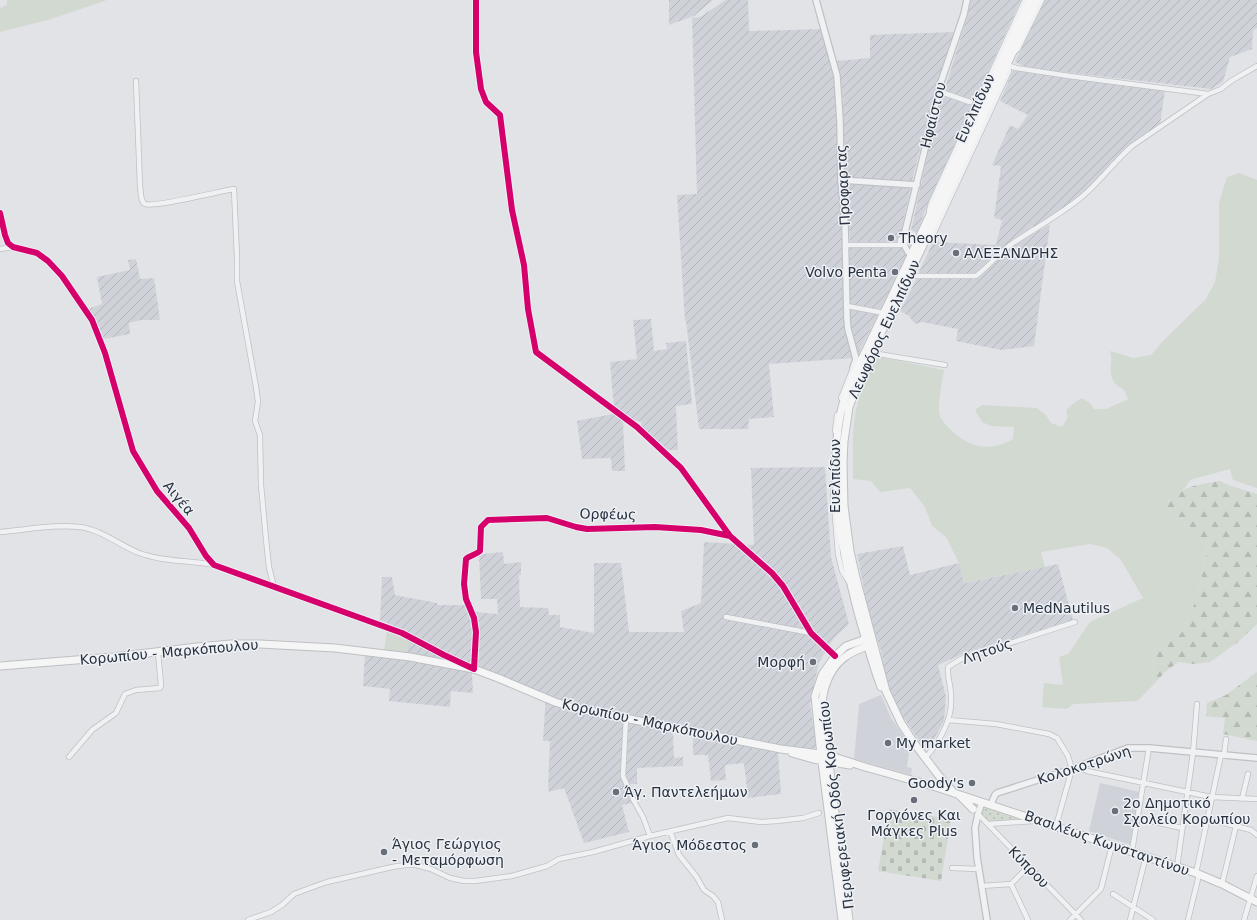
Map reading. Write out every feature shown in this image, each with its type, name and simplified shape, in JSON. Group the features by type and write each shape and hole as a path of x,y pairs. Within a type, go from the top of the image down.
{"main road":[{"name":"Λεωφόρος Ευελπίδων","path":"975,812 925,758 890,709 872,663 870,642 863,628 851,584 844,552 835,471 838,430 844,395 855,369 922,240 1007,65 1029,10 1030,0"},
{"name":"Λεωφόρος Ευελπίδων","path":"922,240 929,217 995,70 1029,10 1037,0"},
{"path":"906,236 914,242 922,240"},
{"name":"Λεωφόρος Ευελπίδων","path":"901,723 886,691 870,642 850,551 844,506 843,462 845,430 849,407 858,382 910,274 914,255"},
{"path":"854,643 863,628"},
{"name":"Περιφερειακή Οδός Κορωπίου","path":"849,920 825,758 816,713 815,696 822,675 835,656 846,646 854,643 870,642"},
{"name":"Περιφερειακή Οδός Κορωπίου","path":"842,920 825,758 822,704 824,690 831,672 850,652 870,642"},
{"name":"Κορωπίου - Μαρκόπουλου","path":"0,666 114,657 231,644 298,645 377,653 474,669 555,702 574,708 781,749 797,755 825,758 864,767 956,793"},
{"path":"850,652 862,653 869,658 872,663"},
{"name":"Βασιλέως Κωνσταντίνου","path":"956,793 1198,874 1222,884 1254,901"}],"street":[{"path":"476,0 476,52 481,89 486,102 500,115 512,210 524,265 528,309 536,352 637,427 681,468 730,536"},
{"name":"Προφαρτας","path":"816,0 837,76 840,121 841,180 846,245 848,329 856,360 855,369"},
{"name":"Ηφαίστου","path":"906,236 938,91 968,0"},
{"path":"1025,0 1029,10 1042,0"},
{"path":"1007,65 1016,68 1062,75 1208,94"},
{"path":"910,274 917,276 976,276 1009,246 1070,206 1084,195 1132,146 1208,94 1220,89 1257,66"},
{"path":"136,81 140,186 142,200 145,204 151,205 176,201 234,189 237,281 258,402 255,421 260,435 261,485 267,551 274,587"},
{"path":"938,91 970,102"},
{"path":"841,180 917,185"},
{"path":"0,213 8,243 13,247"},
{"path":"846,245 901,246 900,240 906,236 914,255"},
{"path":"0,249 13,247"},
{"name":"Αιγέα","path":"13,247 37,253 48,261 62,276 92,320 105,353 132,451 156,491 189,528 206,556 214,565"},
{"path":"847,306 884,312"},
{"path":"872,353 945,365"},
{"name":"Ορφέως","path":"474,669 476,632 474,618 466,599 464,584 466,559 468,556 478,554 480,551 481,528 488,520 547,518 587,529 654,527 701,530 730,536 772,573 783,586 811,633 835,656"},
{"name":"Αιγέα","path":"0,532 54,527 82,528 104,535 138,553 166,560 214,565 402,633 444,656 474,669"},
{"path":"202,563 206,556"},
{"path":"726,617 811,633"},
{"name":"Λητούς","path":"925,758 938,740 948,720 951,708 951,697 948,668 951,664 961,658 1075,622"},
{"path":"69,757 92,730 116,713 125,694 136,690 160,688 158,652"},
{"path":"1178,867 1193,753 1197,704"},
{"path":"626,718 623,776 643,817 650,836"},
{"path":"948,720 996,724 1048,734 1057,738 1075,768 1211,797 1257,799"},
{"path":"1188,920 1198,874 1211,797 1226,739"},
{"name":"Κολοκοτρώνη","path":"991,804 997,793 1075,768 1128,748 1149,748 1257,758"},
{"path":"1132,852 1149,748"},
{"path":"1056,826 1075,768"},
{"path":"1242,799 1248,774"},
{"path":"979,801 975,812 975,828 986,920"},
{"name":"Κύπρου","path":"975,812 1081,920"},
{"path":"248,920 271,912 282,905 294,894 310,888 327,882 392,867 416,865 431,869 450,878 464,881 475,881 512,876 547,866 559,859 593,852 650,836 728,818 761,822 803,818 819,813"},
{"path":"1137,818 1182,828"},
{"path":"1208,820 1251,830 1257,835"},
{"path":"988,824 1041,821"},
{"path":"1222,884 1236,826"},
{"path":"670,831 679,855 696,876 704,890 714,896 718,902 722,920"},
{"path":"1070,920 1100,889 1112,844"},
{"path":"1130,920 1146,856"},
{"path":"982,886 1011,884 1029,866"},
{"path":"952,868 979,869"},
{"path":"1244,920 1254,901 1257,876"},
{"path":"1011,884 1028,920"},
{"path":"1113,894 1153,920"}],"shaded area":[{"path":"669,0 713,0 694,16 669,25"},
{"path":"726,0 748,0 749,31 822,29 836,76 839,122 837,151 844,223 845,320 854,358 769,364 774,417 749,419 748,429 699,429 685,321 677,195 697,194 692,18 700,17"},
{"path":"971,0 1021,0 926,208 917,233 911,230 936,117 966,21"},
{"path":"1042,0 1257,0 1257,28 1253,30 1252,49 1230,57 1223,82 1211,89 1028,68 1015,62"},
{"path":"955,32 936,86 912,181 848,177 844,174 843,101 837,61 870,58 870,35"},
{"path":"1014,68 1165,90 1160,125 1104,172 1079,197 1008,246 975,274 921,274 919,272 933,242 996,245 1002,220 994,218 1001,166 992,165 1010,125 1018,129 1028,115 1000,101"},
{"path":"845,184 911,187 900,235 901,245 907,256 858,354 851,329 849,289 850,237"},
{"path":"1050,224 1034,346 1001,350 956,341 958,329 922,322 915,324 909,316 900,311 917,278 971,277 1014,245"},
{"path":"136,259 140,279 154,278 160,320 141,320 129,323 130,334 104,339 96,320 88,309 102,304 97,277 130,270 128,260"},
{"path":"651,319 654,351 667,349 666,343 686,341 692,404 676,406 678,450 666,450 642,429 641,422 631,419 614,408 610,362 637,359 633,320"},
{"path":"613,412 623,419 625,471 612,471 611,458 582,459 577,421 613,414"},
{"path":"825,467 831,557 849,624 834,638 819,662 810,704 817,746 811,750 778,751 781,794 748,798 744,763 725,765 726,780 711,781 708,755 693,755 693,733 673,729 674,758 683,757 683,766 637,768 637,784 628,784 637,802 622,805 629,832 584,843 564,788 549,792 550,741 543,741 546,694 477,667 472,674 473,693 451,691 450,707 389,701 390,689 363,686 365,653 406,658 409,634 380,620 382,577 392,577 395,595 437,603 438,605 466,605 476,612 498,614 497,599 481,599 479,556 483,554 503,552 504,564 521,562 521,575 519,575 520,607 548,608 549,615 560,615 560,627 594,633 594,563 621,563 629,632 684,632 681,611 701,603 704,542 754,545 751,468"},
{"path":"903,546 910,575 959,563 965,583 1058,564 1073,620 965,653 938,665 946,697 944,721 929,748 925,749 899,711 887,684 881,651 869,615 857,554"},
{"path":"881,695 891,718 910,745 907,767 912,768 911,775 854,759 859,704"},
{"name":"2ο Δημοτικό Σχολείο Κορωπίου","path":"1100,783 1140,792 1131,845 1089,831"}],"green space":[{"path":"7,0 107,0 51,19 0,32 0,8 7,5"},
{"path":"1239,173 1257,180 1257,488 1233,480 1230,469 1190,480 1185,488 1168,501 1166,507 1178,516 1208,548 1197,598 1182,632 1154,655 1152,686 1137,701 1074,704 1066,709 1042,707 1044,683 1063,685 1059,657 1068,654 1090,622 1143,598 1121,560 1107,548 1090,544 1041,552 1045,567 964,583 959,563 946,537 932,526 925,507 910,488 880,492 871,481 853,479 854,421 862,391 875,358 879,357 944,370 939,400 939,412 941,418 945,424 959,437 973,444 989,447 997,446 1013,439 1014,427 991,426 982,422 975,410 982,405 1037,408 1046,415 1051,423 1062,427 1068,417 1066,410 1082,398 1090,403 1094,409 1106,409 1128,399 1124,390 1116,385 1112,378 1110,351 1133,358 1151,355 1163,341 1206,299 1215,282 1219,259 1219,203 1227,177"},
{"path":"1220,481 1257,494 1257,624 1238,642 1210,662 1194,664 1178,662 1164,673 1152,686 1154,655 1182,632 1197,598 1208,548 1178,516 1166,507 1170,500 1181,491 1197,485"},
{"path":"387,628 409,638 407,656 384,652"},
{"path":"1257,672 1257,741 1223,734 1225,718 1206,716 1207,703 1226,695"},
{"path":"982,807 1017,818 1011,822 990,822 980,813"},
{"path":"889,809 951,819 941,881 878,871"}],"cycle path":[{"path":"476,0 476,52 481,89 486,102 500,115 512,210 524,265 528,309 536,352 637,427 681,468 730,536"},
{"path":"0,213 8,243 13,247 37,253 48,261 62,276 92,320 105,353 133,451 157,491 189,528 206,556 214,565 402,633 474,669 476,632 474,618 466,599 464,584 466,559 480,551 481,527 488,520 547,518 587,529 655,527 701,530 730,536 772,573 783,586 811,633 835,656"}],"place":[{"name":"Theory","path":"891,238"},
{"name":"ΑΛΕΞΑΝΔΡΗΣ","path":"956,253"},
{"name":"Volvo Penta","path":"895,272"},
{"name":"MedNautilus","path":"1015,608"},
{"name":"Μορφή","path":"813,662"},
{"name":"My market","path":"888,743"},
{"name":"Goody's","path":"972,783"},
{"name":"Άγ. Παντελεήμων","path":"616,792"},
{"name":"Γοργόνες Και Μάγκες Plus","path":"914,800"},
{"name":"2ο Δημοτικό Σχολείο Κορωπίου","path":"1115,811"},
{"name":"Άγιος Μόδεστος","path":"755,845"},
{"name":"Άγιος Γεώργιος - Μεταμόρφωση","path":"384,852"}]}
